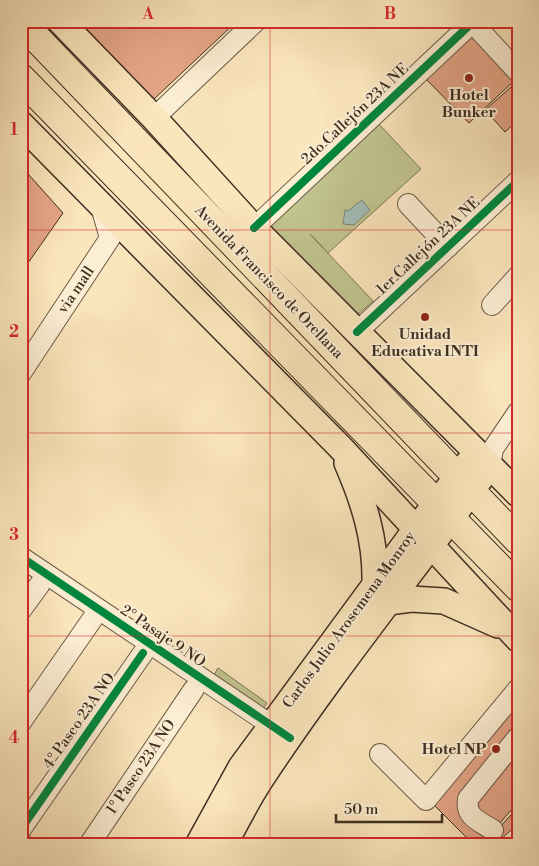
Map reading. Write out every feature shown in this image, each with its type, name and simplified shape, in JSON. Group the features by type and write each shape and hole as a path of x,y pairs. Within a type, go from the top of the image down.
{"highway":[{"name":"Avenida Francisco de Orellana","path":"21,22 518,540"},
{"path":"21,78 518,587"}],"main road":[{"name":"Avenida Francisco de Orellana","path":"60,21 154,118 254,228 357,332 486,456 518,494"},
{"path":"21,124 340,447 513,634"},
{"path":"340,447 366,513 382,592 411,599 444,601 513,634"},
{"name":"Carlos Julio Arosemena Monroy","path":"224,845 260,780 281,732 382,592 486,456"},
{"name":"Carlos Julio Arosemena Monroy","path":"198,845 241,767 281,732"}],"street":[{"path":"154,118 256,21"},
{"path":"473,22 518,72"},
{"name":"2do Callejón 23A NE","path":"254,228 473,22"},
{"name":"1er Callejón 23A NE","path":"357,332 518,181"},
{"name":"via mall","path":"21,373 110,238 100,203"},
{"path":"408,204 448,247"},
{"path":"492,305 518,276"},
{"path":"486,456 518,412"},
{"name":"2° Pasaje 9 NO","path":"21,557 281,732"},
{"path":"21,610 40,584"},
{"path":"21,722 93,618"},
{"name":"4° Paseo 23A NO","path":"21,828 143,653"},
{"name":"1° Paseo 23A NO","path":"89,845 194,689"},
{"path":"380,754 426,800 518,690"},
{"path":"493,830 470,816 467,808 468,799 518,737"},
{"path":"510,845 518,838"}],"green space":[{"path":"377,122 421,169 328,253 310,234 373,301 357,315 269,224"},
{"path":"218,668 267,703 263,709 214,675"}],"water":[{"path":"362,200 370,210 354,225 343,224 345,210 348,211"}],"building":[{"path":"77,21 237,21 153,100"},
{"name":"Hotel Bunker","path":"471,32 515,80 469,123 424,77"},
{"path":"518,81 518,120 505,132 485,110"},
{"path":"21,166 63,213 21,273"},
{"name":"Hotel NP","path":"518,697 518,802 481,845 474,845 431,802"},
{"path":"518,807 518,845 484,845"}],"cycle path":[{"path":"254,228 474,21"},
{"path":"357,332 518,181"},
{"path":"21,557 290,738"},
{"path":"21,829 143,653"}],"place":[{"name":"Hotel Bunker","path":"469,78"},
{"name":"Unidad Educativa INTI","path":"425,317"},
{"name":"Hotel NP","path":"496,749"}]}
